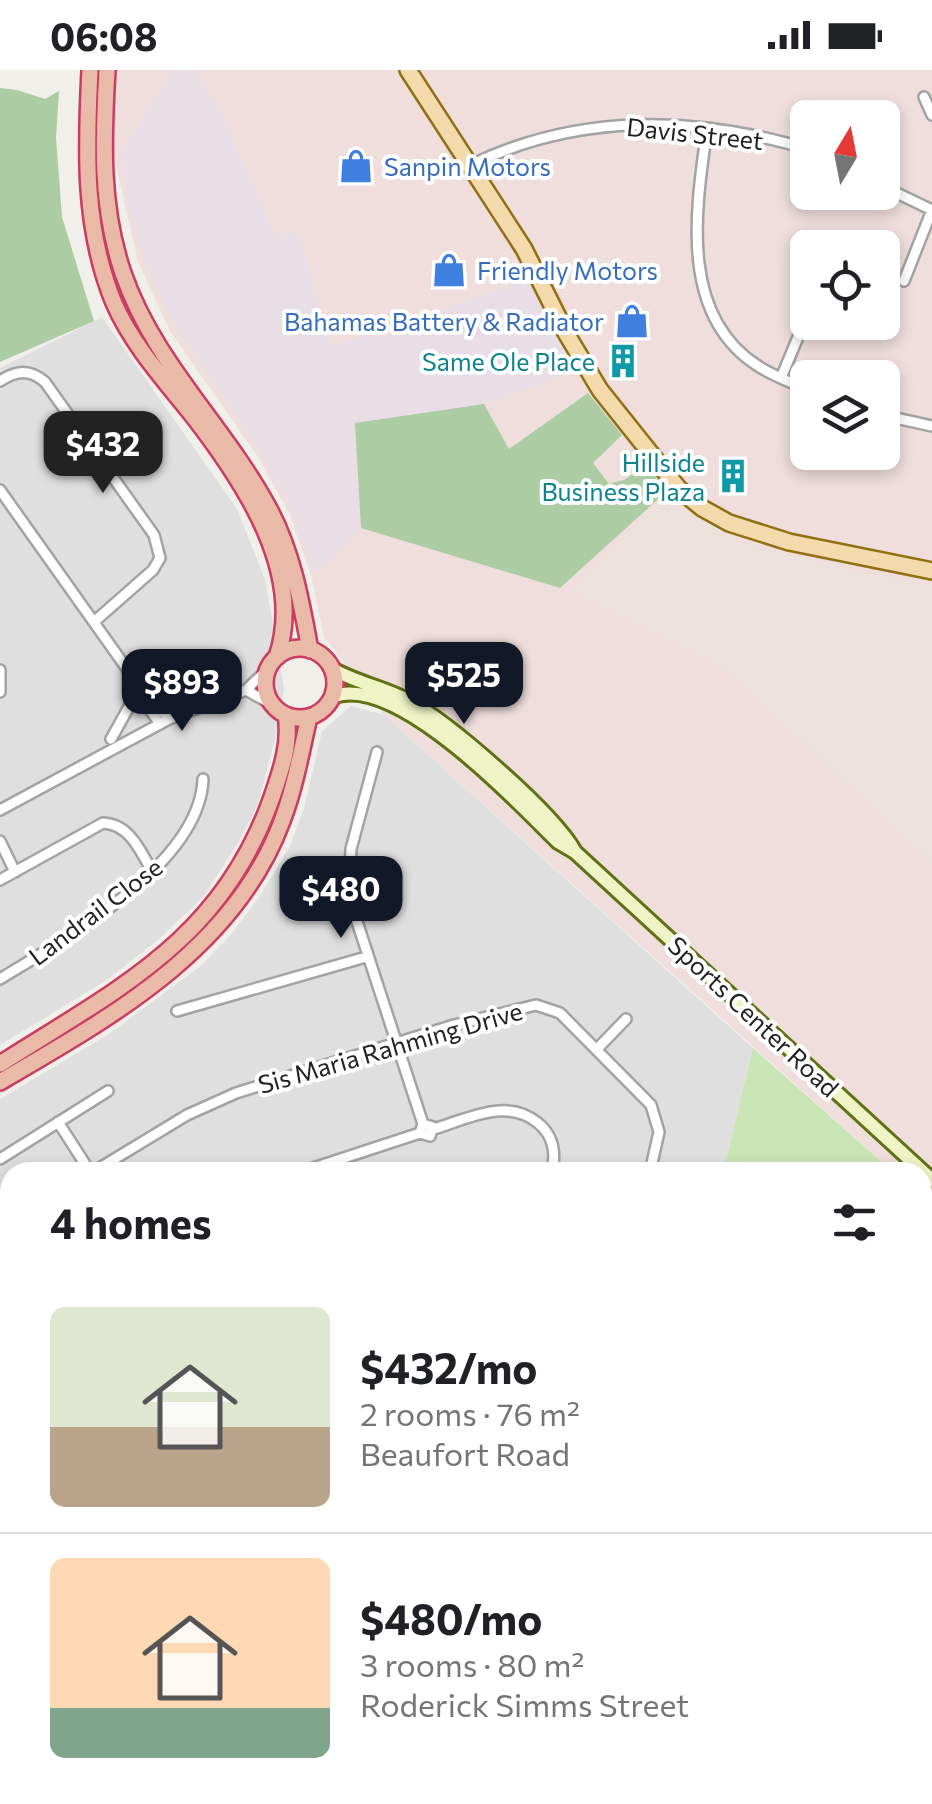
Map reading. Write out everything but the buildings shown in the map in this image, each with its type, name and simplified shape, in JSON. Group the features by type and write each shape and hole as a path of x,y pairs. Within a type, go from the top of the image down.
{"highway":[{"path":"0,1064 158,962 208,911 244,860 267,810 286,745 280,710 266,689 285,632 283,592 264,528 229,468 145,355 114,302 88,192 90,70"},
{"path":"107,70 104,191 123,272 162,354 246,470 269,509 297,582 310,650"},
{"path":"272,664 294,649 310,650 331,668 335,682 332,697 321,711 309,717 280,710"},
{"path":"0,1082 122,1008 180,965 226,918 263,863 279,830 297,776 309,717"}],"main road":[{"path":"408,70 524,249 600,390 679,489 729,523 774,538 932,571"},
{"name":"Sports Center Road","path":"331,668 406,699 452,730 566,837 575,852"},
{"name":"Sports Center Road","path":"332,697 348,693 370,696 426,723 558,842 575,852 912,1162"}],"street":[{"path":"924,98 932,115"},
{"name":"Davis Street","path":"469,166 509,146 566,130 634,124 708,130 790,146"},
{"path":"708,130 696,224 696,246 708,300 723,332 737,349 757,366 790,382"},
{"path":"900,195 932,210 904,281"},
{"path":"781,378 797,340"},
{"path":"0,381 23,371 34,372 45,382 154,534 160,558 153,570 95,622"},
{"path":"900,419 932,426"},
{"path":"0,490 141,688 146,704 164,721"},
{"path":"0,810 164,721 246,690 272,664"},
{"path":"0,670 0,692"},
{"path":"112,738 141,688"},
{"path":"246,690 280,710"},
{"path":"376,752 348,866 349,897 426,1129"},
{"name":"Landrail Close","path":"0,980 55,945 153,872 192,818 204,779"},
{"path":"0,880 103,823 122,828 153,872"},
{"path":"0,841 15,872"},
{"path":"177,1012 366,957"},
{"name":"Sis Maria Rahming Drive","path":"106,1162 210,1103 272,1080 536,1005 560,1012 645,1096 656,1114 660,1132 652,1162"},
{"path":"597,1049 626,1019"},
{"path":"0,1159 108,1091"},
{"path":"330,1162 426,1129 494,1111 520,1112 538,1122 550,1138 553,1162"},
{"path":"58,1122 86,1162"}],"shaded area":[{"path":"116,70 932,70 932,1162 882,1162 384,715 324,637 311,575 289,513 258,457 170,331 138,262 113,152"},
{"path":"173,70 194,70 210,98 214,97 276,237 298,232 331,347 534,278 583,369 484,404 356,423 361,528 315,574 293,514 262,455 175,326 144,261 127,202 122,151"},
{"path":"102,317 237,509 265,579 284,688 258,804 204,896 159,939 107,980 0,1045 0,368"},
{"path":"662,496 744,543 866,574 932,585 932,863 721,666 571,591"},
{"path":"351,706 384,715 753,1048 725,1162 0,1162 0,1099 109,1034 202,965 233,932 289,848 304,809 322,731"}],"green space":[{"path":"0,88 45,99 59,91 56,138 62,217 94,321 0,362"},
{"path":"588,393 622,435 593,463 609,484 624,480 646,465 667,491 560,588 361,528 355,423 484,404 509,449"},
{"path":"753,1048 882,1162 725,1162"}],"place":[{"name":"Sanpin Motors","path":"356,166"},
{"name":"Friendly Motors","path":"449,270"},
{"name":"Bahamas Battery & Radiator","path":"632,321"},
{"name":"Same Ole Place","path":"623,361"},
{"name":"Hillside Business Plaza","path":"733,476"}]}
